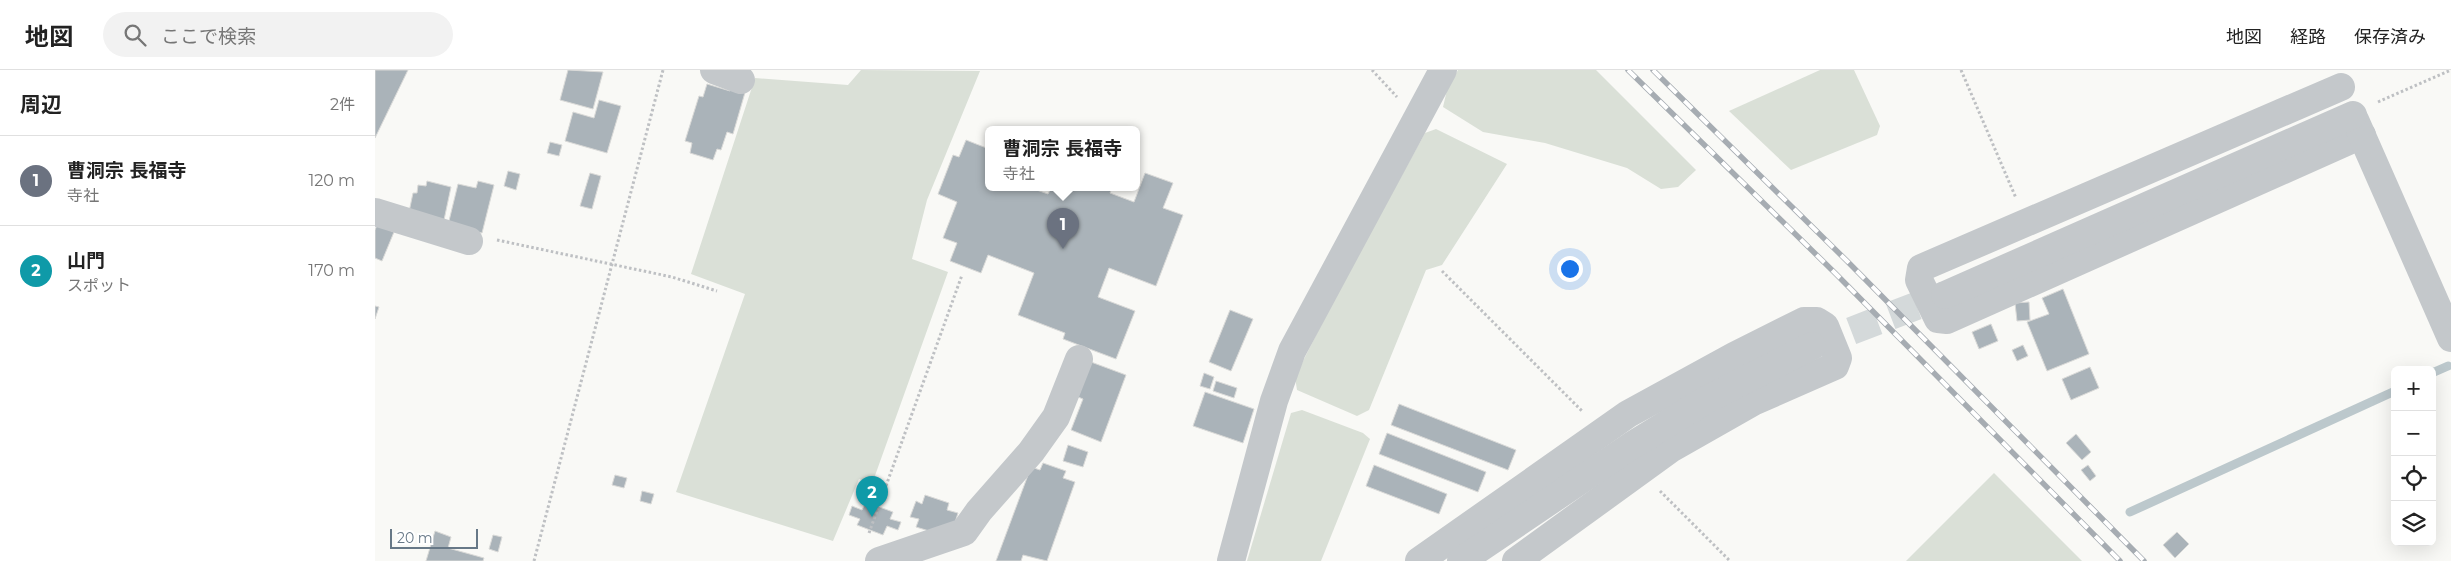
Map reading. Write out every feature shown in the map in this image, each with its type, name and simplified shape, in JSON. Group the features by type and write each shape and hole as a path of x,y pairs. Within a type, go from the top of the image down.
{"street":[{"path":"714,70 741,80"},
{"path":"1231,561 1274,402 1292,352 1443,70"},
{"path":"2357,126 1947,320 1938,319 1919,280 1921,268 2026,223 2338,79 2451,338"},
{"path":"1945,295 2357,126"},
{"path":"375,212 469,241"},
{"path":"1419,561 1628,414 1725,360 1804,322 1817,320 1825,326 1838,358 1835,366 1753,402 1672,448 1516,561"},
{"path":"1461,561 1631,446 1706,400 1812,346"},
{"path":"873,552 964,532 1031,452 1056,417 1079,359"}],"path":[{"path":"534,561 663,70"},
{"path":"1961,70 2026,223"},
{"path":"2357,126 2370,105 2451,70"},
{"path":"469,241 491,239 672,277 717,291"},
{"path":"1442,271 1603,432"},
{"path":"873,552 962,275"},
{"path":"1640,471 1731,561"}],"shaded area":[{"path":"861,70 980,71 927,200 912,259 948,272 872,484 859,479 833,541 676,492 745,294 691,274 755,78 848,85"},
{"path":"1458,70 1596,70 1696,170 1678,187 1661,189 1627,168 1545,143 1483,132 1443,107 1447,90"},
{"path":"1820,70 1854,70 1880,126 1877,135 1791,170 1729,111"},
{"path":"1436,129 1507,164 1442,265 1426,270 1369,410 1357,416 1297,390 1295,377 1337,293 1425,133"},
{"path":"1302,410 1363,433 1370,439 1321,561 1247,561 1291,413"},
{"path":"1994,473 2082,561 1906,561"}],"building":[{"path":"375,70 408,70 375,138"},
{"path":"568,70 603,72 593,109 560,100"},
{"path":"707,84 730,91 732,85 746,89 733,134 727,132 721,150 717,149 713,160 690,153 692,143 685,141 699,96 703,97"},
{"path":"599,100 621,106 607,153 565,141 573,112 594,118"},
{"path":"966,140 985,147 985,191 1040,191 1048,194 1050,191 1111,191 1110,193 1134,202 1138,191 1140,191 1145,173 1173,183 1163,208 1183,215 1156,286 1109,268 1098,297 1135,311 1116,359 1063,339 1065,333 1018,315 1034,273 988,255 981,273 950,261 957,243 943,238 957,202 938,194 953,155 959,157"},
{"path":"550,142 562,145 559,156 547,153"},
{"path":"508,171 520,174 516,190 504,186"},
{"path":"590,173 601,176 592,209 580,206"},
{"path":"427,181 451,187 444,220 409,212 413,193 417,193 418,185 426,186"},
{"path":"478,181 494,185 482,233 448,225 458,184 476,188"},
{"path":"377,225 394,232 382,261 375,258 375,230"},
{"path":"2063,289 2089,354 2047,371 2027,322 2049,314 2042,298"},
{"path":"2029,302 2030,320 2017,321 2015,303"},
{"path":"375,306 379,307 375,319"},
{"path":"1230,310 1253,319 1231,371 1209,362"},
{"path":"1991,324 1998,341 1979,349 1972,332"},
{"path":"2023,345 2028,356 2017,361 2012,350"},
{"path":"1091,362 1126,375 1101,442 1071,430 1083,399 1078,397"},
{"path":"2090,367 2099,388 2071,400 2062,379"},
{"path":"1204,373 1214,377 1210,389 1200,386"},
{"path":"1216,381 1237,388 1234,398 1213,391"},
{"path":"1205,392 1254,409 1243,443 1193,426"},
{"path":"1399,404 1516,450 1508,470 1391,425"},
{"path":"1387,433 1486,472 1478,492 1379,454"},
{"path":"2076,434 2091,452 2082,460 2066,443"},
{"path":"1068,445 1088,452 1083,467 1063,461"},
{"path":"1043,463 1066,471 1063,478 1075,482 1047,561 1023,555 1021,561 996,561 1031,467 1040,470"},
{"path":"1374,465 1447,494 1439,514 1366,486"},
{"path":"2088,465 2096,476 2090,481 2081,470"},
{"path":"615,475 627,478 624,488 612,485"},
{"path":"642,491 654,494 651,504 640,501"},
{"path":"925,495 949,503 947,510 958,513 952,532 939,534 916,527 919,519 910,517 916,501 922,504"},
{"path":"866,502 893,512 890,519 901,522 898,530 887,526 883,535 857,525 860,519 849,515 852,506 862,510"},
{"path":"435,531 451,537 448,548 484,558 483,561 426,561"},
{"path":"2177,532 2189,544 2175,558 2163,545"},
{"path":"493,535 502,537 498,552 489,549"}],"waterway":[{"path":"2436,371 2448,366"},
{"path":"2130,512 2391,393"}],"tunnel":[{"path":"1812,346 1945,295"}],"railway":[{"path":"1628,70 1835,273 2120,561"},
{"path":"1653,70 1847,261 2144,561"}],"place":[{"name":"曹洞宗 長福寺","path":"1063,249"},
{"name":"山門","path":"872,517"}]}
